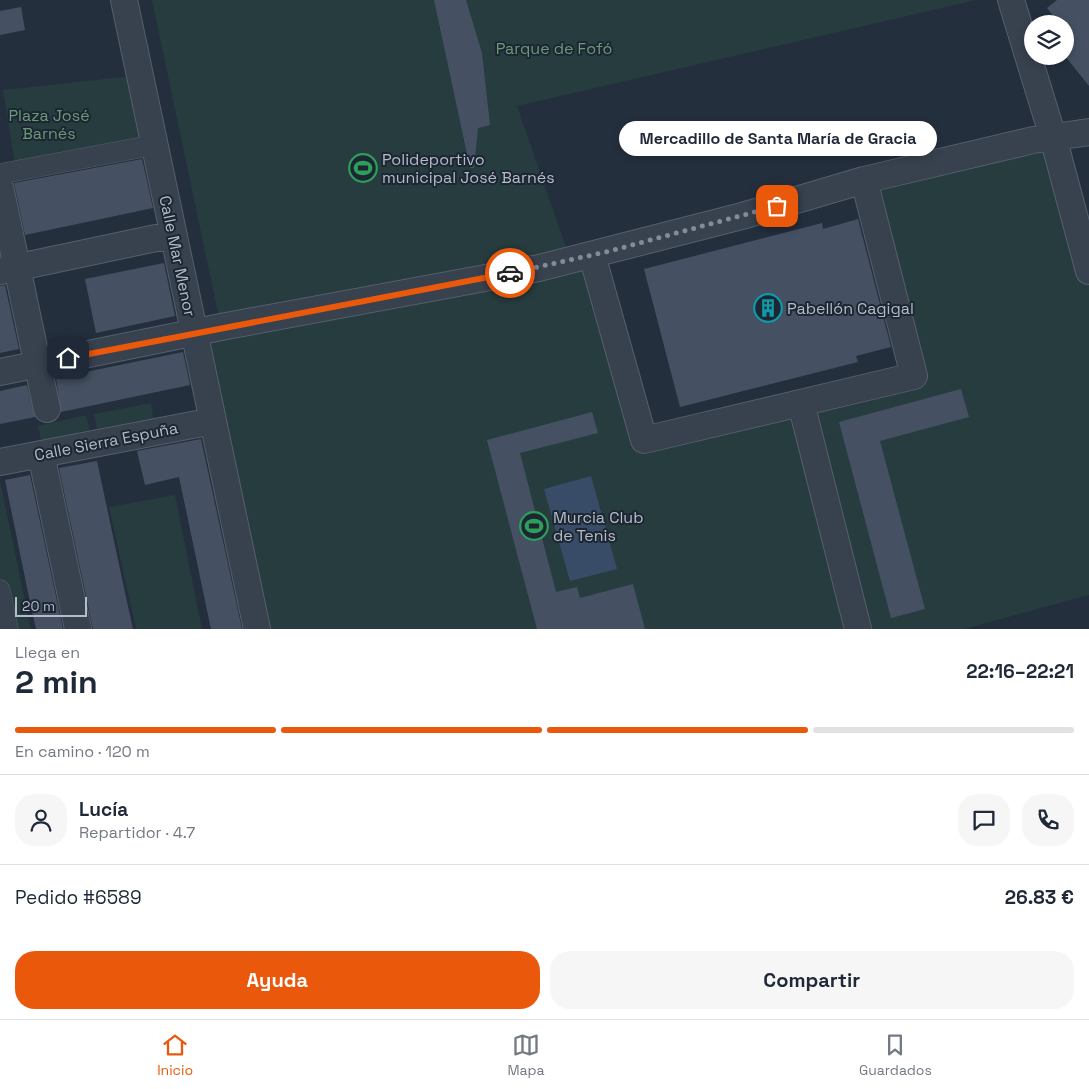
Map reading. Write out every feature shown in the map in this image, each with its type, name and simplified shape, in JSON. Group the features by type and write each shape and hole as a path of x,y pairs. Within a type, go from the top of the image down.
{"street":[{"name":"Calle Mar Menor","path":"124,0 257,629"},
{"path":"1011,0 1053,137 1089,271"},
{"path":"0,372 194,333 539,268 864,180 1053,137 1089,132"},
{"path":"0,174 154,145"},
{"path":"592,255 644,440 914,376 864,180"},
{"path":"0,187 9,269 38,365 47,409"},
{"path":"9,269 156,238 174,238"},
{"path":"801,403 858,629"},
{"name":"Calle Sierra Espuña","path":"0,462 213,421"},
{"path":"41,454 78,629"},
{"path":"0,590 8,629"}],"green space":[{"name":"Parque de Fofó","path":"152,0 976,0 517,106 567,250 550,251 583,258 644,440 913,376 864,180 1040,139 1044,157 1062,170 1089,271 1089,595 964,629 257,629 194,333 221,327"},
{"name":"Plaza José Barnés","path":"133,76 146,146 16,171 3,90"},
{"path":"151,403 153,418 97,429 94,414"},
{"path":"86,415 90,430 41,441 38,426"},
{"path":"0,481 31,629 0,629"},
{"path":"175,495 202,629 136,629 109,507"}],"water":[{"path":"591,476 617,569 570,581 544,489"}],"building":[{"path":"434,0 466,0 482,53 490,125 478,128 474,168 470,168"},
{"path":"1057,0 1089,0 1089,86 1072,65 1074,65 1074,15 1052,15 1047,8"},
{"path":"21,7 25,30 0,35 0,11"},
{"path":"142,159 153,208 25,235 14,183"},
{"name":"Pabellón Cagigal","path":"858,219 891,347 856,356 858,362 680,407 644,269 822,223 823,229"},
{"path":"164,263 175,316 96,333 85,279"},
{"path":"5,285 19,349 0,353 0,286"},
{"path":"183,352 190,385 61,412 56,378"},
{"path":"27,385 35,417 0,424 0,391"},
{"path":"961,389 969,417 880,441 925,609 891,618 839,422"},
{"path":"592,412 598,433 520,453 556,592 577,587 580,598 633,584 645,629 537,629 487,440"},
{"path":"201,439 242,629 211,629 179,477 145,485 137,451"},
{"path":"97,461 133,629 93,629 59,468"},
{"path":"30,475 63,629 36,629 31,607 5,480"}],"way so far":[{"path":"510,273 606,252 777,206"}],"place":[{"name":"Polideportivo municipal José Barnés","path":"363,168"},
{"name":"Mercadillo de Santa María de Gracia","path":"777,206"},
{"name":"Pabellón Cagigal","path":"768,308"},
{"name":"Murcia Club de Tenis","path":"534,526"}],"route":[{"path":"68,358 221,327 510,273"}]}
